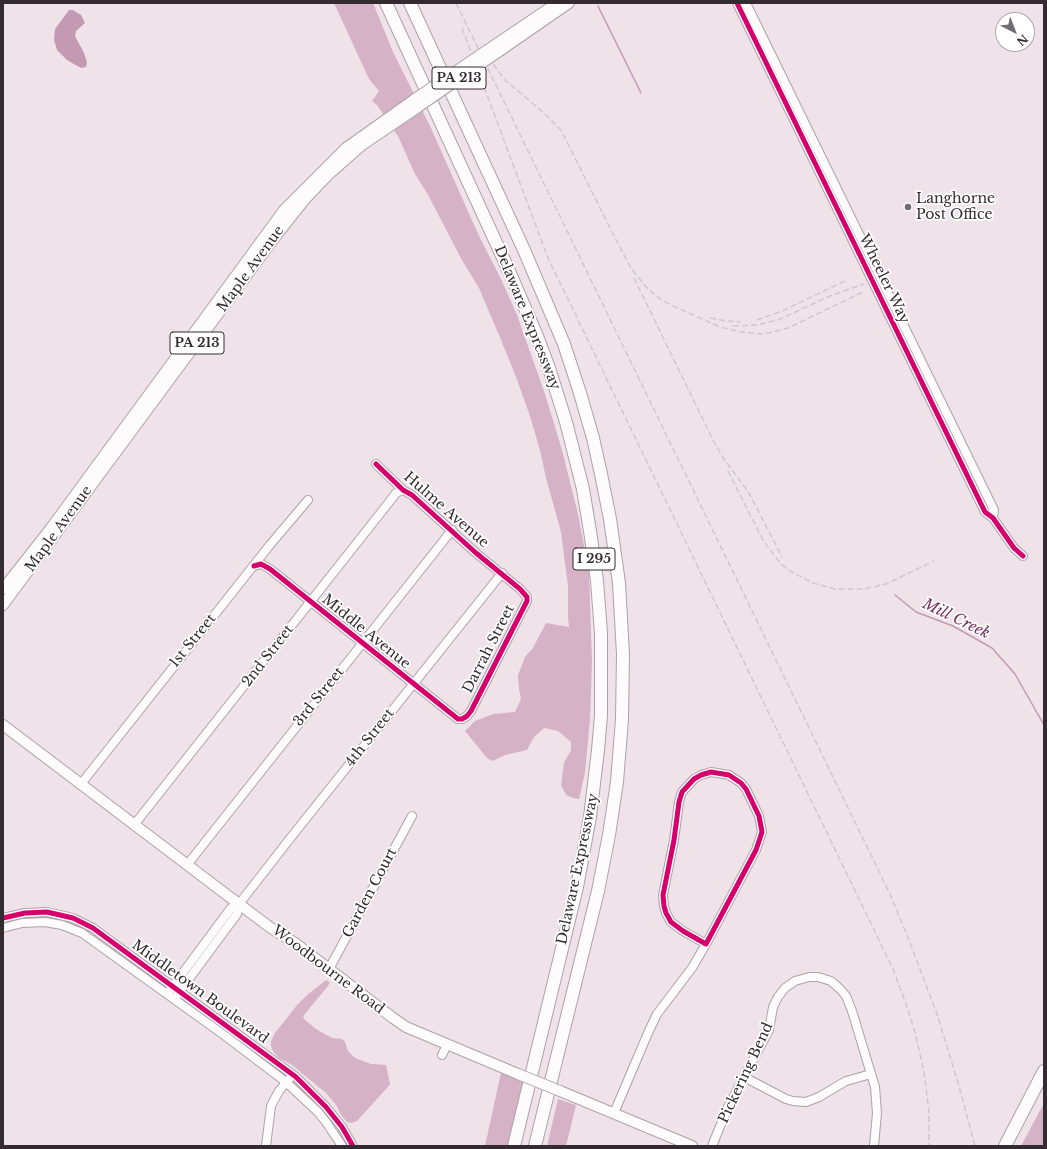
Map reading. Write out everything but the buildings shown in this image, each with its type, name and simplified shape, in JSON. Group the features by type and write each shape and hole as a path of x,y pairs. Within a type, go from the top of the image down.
{"highway":[{"name":"Delaware Expressway","path":"386,3 521,298 549,368 566,422 583,489 597,581 601,633 601,716 590,818 577,887 514,1146"},
{"name":"Delaware Expressway","path":"410,3 527,257 564,344 595,445 610,519 618,577 623,654 623,695 616,790 598,891 535,1146"},
{"path":"1005,1146 1044,1071"},
{"path":"1012,1146 1044,1086"}],"main road":[{"name":"Maple Avenue","path":"499,47 557,3"},
{"name":"Maple Avenue","path":"3,589 51,528 284,210 346,148 417,103 499,47 569,3"},
{"name":"Maple Avenue","path":"3,605 275,237 306,198 328,175 362,145 417,103"},
{"name":"Woodbourne Road","path":"3,725 239,904 329,969 386,1014 406,1027 692,1146"}],"street":[{"name":"Wheeler Way","path":"737,3 984,512 993,518 1014,548 1022,556"},
{"name":"Wheeler Way","path":"746,3 994,510 993,518"},
{"name":"Hulme Avenue","path":"376,464 404,490 412,495 502,573"},
{"name":"2nd Street","path":"134,825 396,493 404,490"},
{"name":"1st Street","path":"81,784 167,673 308,500"},
{"name":"3rd Street","path":"187,865 452,530"},
{"name":"Middle Avenue","path":"254,566 260,564 270,569 412,684 458,719 462,719"},
{"name":"4th Street","path":"166,994 177,988 237,914 239,904 412,684 502,573"},
{"name":"Darrah Street","path":"462,719 471,711 527,601 527,596 502,573"},
{"path":"614,1114 657,1014 692,968 706,944 756,850 761,838 762,832 759,816 746,789 732,776 712,772 701,775 691,782 682,792 663,895 666,913 671,922 683,931 706,944"},
{"name":"Garden Court","path":"329,969 412,816"},
{"name":"Middletown Boulevard","path":"3,918 25,913 48,912 74,918 93,928 294,1075 326,1107 342,1127 353,1146"},
{"name":"Middletown Boulevard","path":"3,928 22,923 52,923 71,928 93,940 286,1082 318,1112 342,1146"},
{"name":"Pickering Bend","path":"712,1146 728,1107 768,1030 773,1007 780,993 795,981 809,977 818,977 831,981 840,989 846,996 852,1011 875,1087 878,1113 874,1146"},
{"name":"4th Street","path":"174,999 177,988"},
{"path":"442,1055 448,1045"},
{"path":"744,1077 786,1099 806,1102 819,1097 846,1081 871,1074"},
{"path":"266,1146 271,1106 274,1098 286,1082 294,1075"}],"shaded area":[{"path":"334,3 373,3 393,52 430,126 479,236 517,315 545,394 562,450 578,514 589,572 592,662 590,719 585,773 579,799 566,795 561,785 564,763 571,750 571,742 558,731 544,728 534,737 527,750 505,755 493,761 487,758 465,731 475,721 493,714 515,712 521,699 518,675 525,657 533,648 546,623 569,627 568,586 561,532 531,419 516,377 479,288 463,262 427,193 415,174 398,136 377,105 372,101 379,91 369,79"},
{"path":"69,10 73,10 81,15 85,23 76,31 75,36 84,53 87,62 86,67 81,68 67,60 57,50 54,40 55,29"},
{"path":"326,980 330,982 328,986 303,1016 305,1020 316,1029 332,1038 342,1039 345,1042 348,1051 355,1058 371,1064 386,1065 390,1084 357,1121 352,1123 347,1122 341,1115 337,1106 326,1093 292,1065 279,1058 271,1046 271,1041 275,1033 297,1005"},
{"path":"501,1073 524,1082 509,1146 485,1146"},
{"path":"558,1099 576,1105 566,1146 547,1146"},
{"path":"1044,1103 1044,1146 1021,1146"}],"waterway":[{"name":"Mill Creek","path":"598,6 641,93"},
{"name":"Mill Creek","path":"895,595 916,612 953,626 992,648 1015,674 1044,725"}],"railway":[{"path":"456,3 889,892 937,1014 959,1086 975,1146"},
{"path":"462,28 548,258 893,969 915,1032 924,1072 929,1112 929,1146"},
{"path":"488,57 505,80 544,113 560,129 631,268 647,288 660,299 720,327 742,332 762,334 788,328 863,292"},
{"path":"634,278 714,442 724,459 749,493 782,557"},
{"path":"757,320 782,311 847,280"},
{"path":"733,326 757,325 778,320 830,296 864,284"},
{"path":"710,318 740,322"},
{"path":"728,471 764,542 781,564 790,571 813,583 835,589 864,589 886,584 934,561"}],"cycle path":[{"path":"737,3 985,512 993,518 1014,548 1023,556"},
{"path":"254,566 261,564 270,569 458,719 462,719 467,716 471,711 527,601 527,597 520,589 476,553 412,495 403,490 376,464"},
{"path":"711,772 729,775 741,783 746,789 759,816 762,832 756,850 706,944 683,931 671,922 666,913 663,895 682,792 694,779 711,772"},
{"path":"3,918 25,913 47,912 73,918 93,928 296,1077 326,1107 342,1127 353,1146"}],"place":[{"name":"Langhorne Post Office","path":"908,207"}]}
